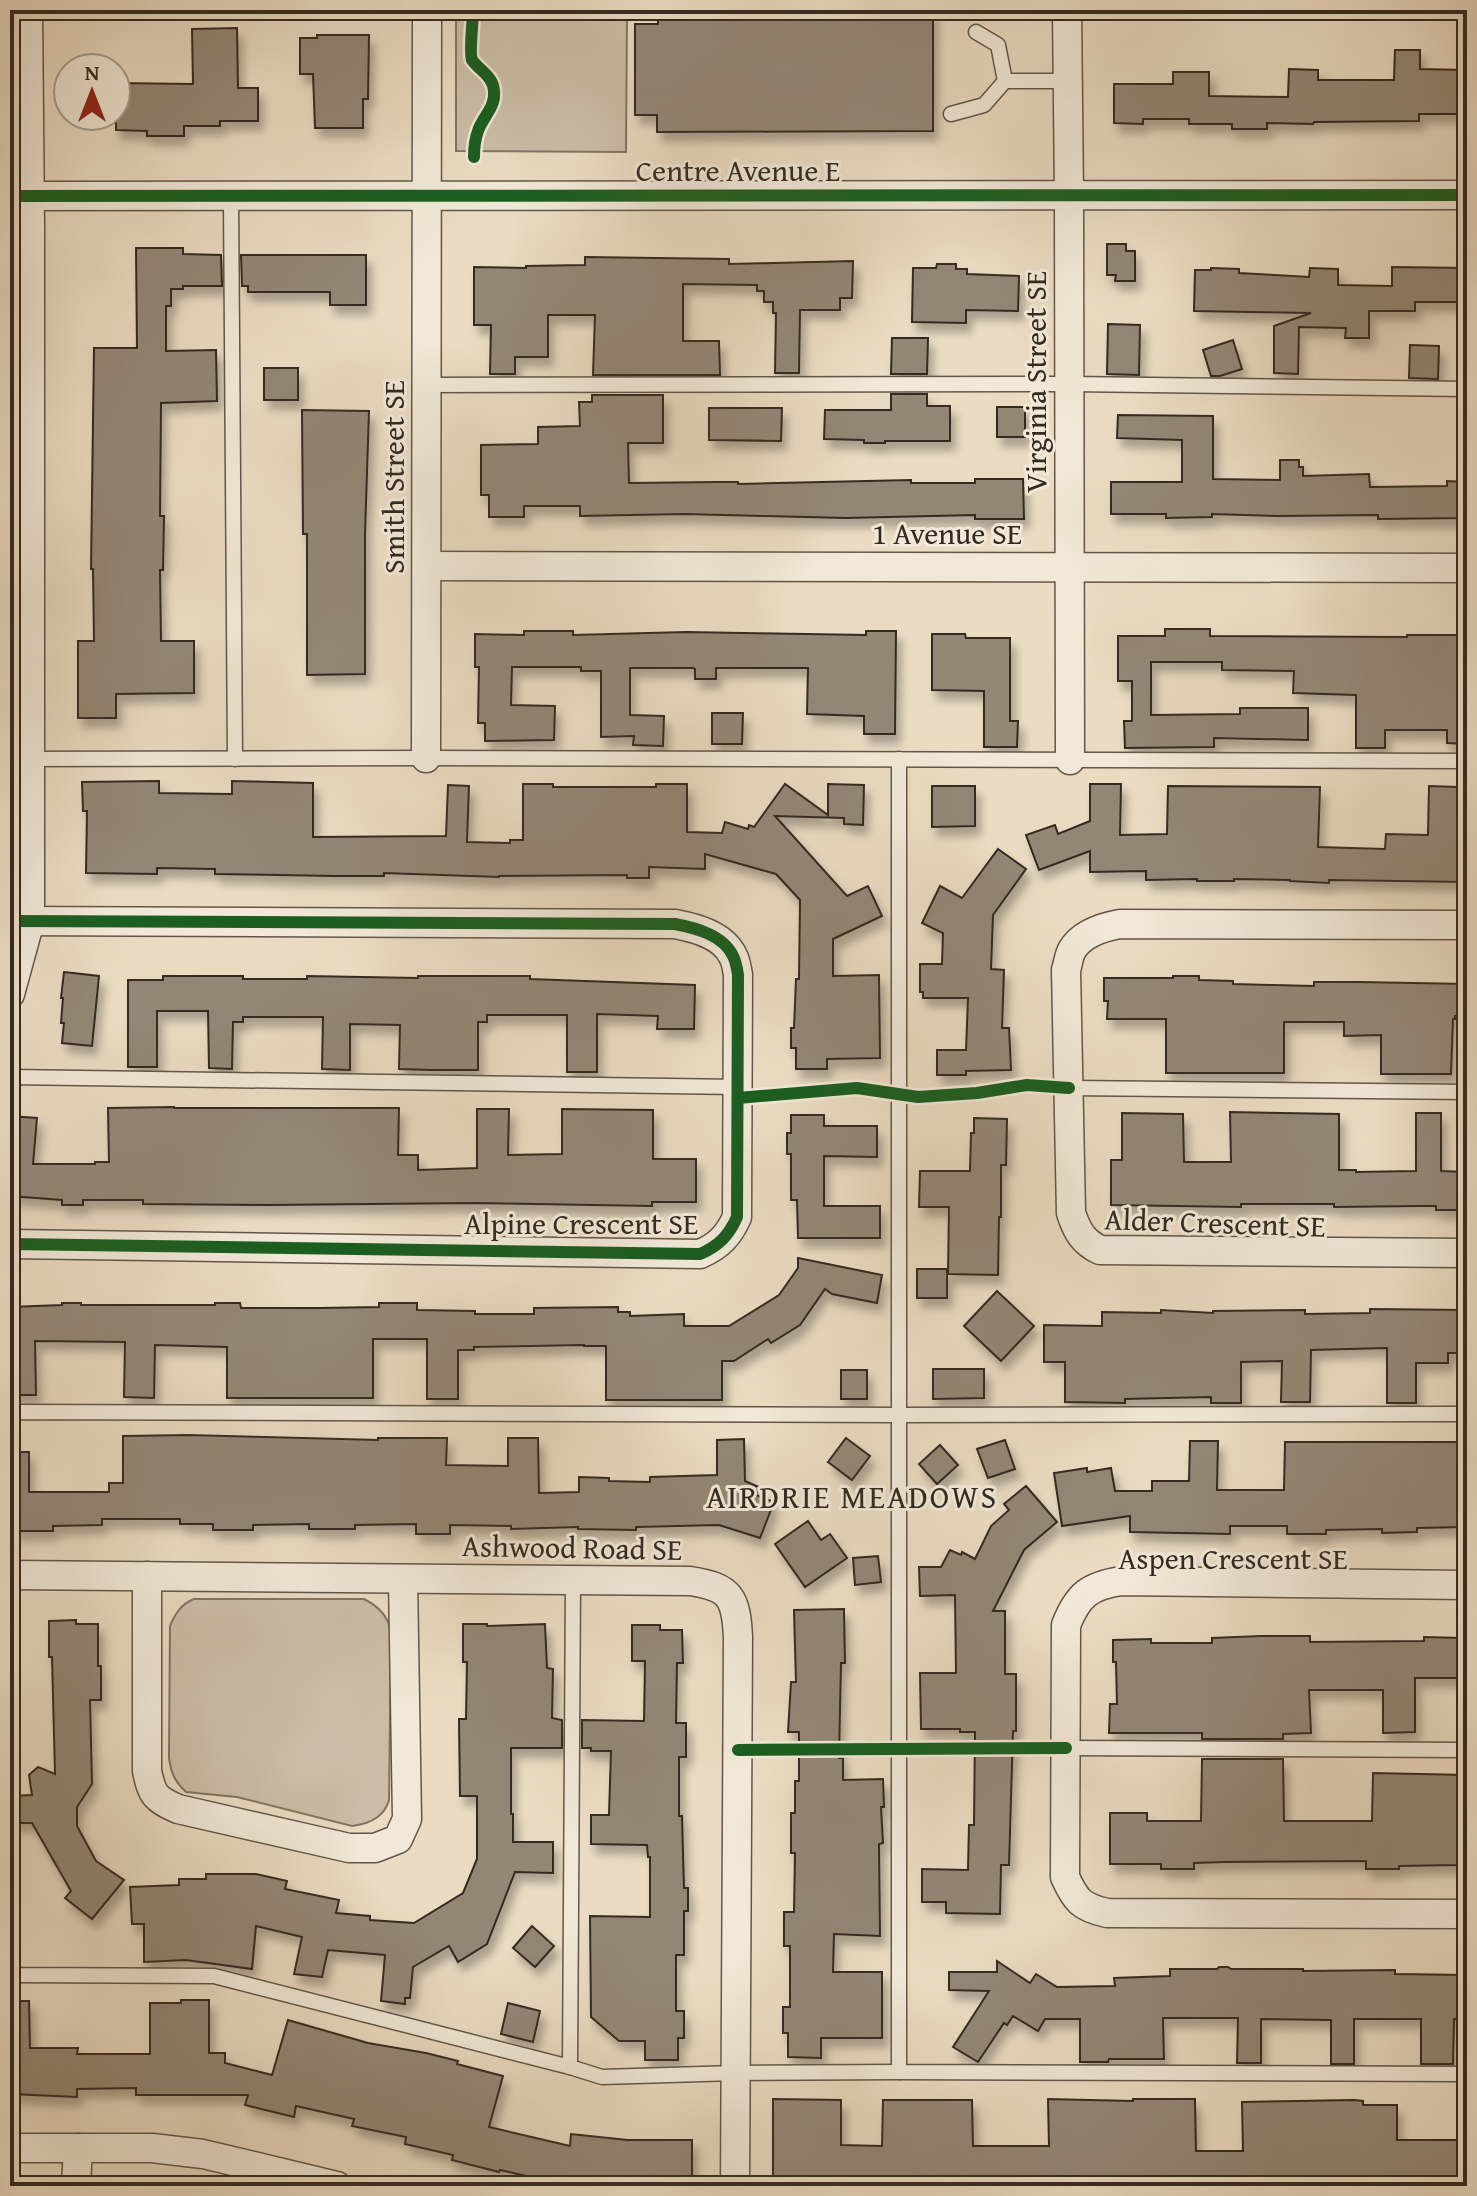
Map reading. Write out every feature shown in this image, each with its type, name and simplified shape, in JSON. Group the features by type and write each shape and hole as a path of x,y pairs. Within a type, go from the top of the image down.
{"street":[{"path":"10,994 20,921 20,556 25,362 20,196 28,10"},
{"name":"Smith Street SE","path":"426,758 427,10"},
{"name":"Virginia Street SE","path":"1067,10 1070,760"},
{"name":"Centre Avenue E","path":"20,196 1467,195"},
{"name":"1 Avenue SE","path":"427,566 1467,568"},
{"name":"Alpine Crescent SE","path":"10,1244 700,1254 723,1241 737,1217 738,975 733,954 719,940 699,929 675,924 20,921"},
{"name":"Alder Crescent SE","path":"1467,925 1120,924 1101,927 1084,937 1072,950 1066,970 1071,1213 1082,1238 1090,1245 1100,1250 1467,1253"},
{"name":"Ashwood Road SE","path":"10,1575 690,1581 712,1584 730,1596 737,1615 735,2186"},
{"path":"147,1576 147,1771 156,1798 178,1809 349,1848 375,1848 398,1839 407,1819 403,1579"},
{"name":"Aspen Crescent SE","path":"1467,1585 1121,1581 1101,1584 1086,1593 1073,1609 1066,1625 1065,1877 1082,1905 1092,1910 1123,1913 1467,1914"},
{"path":"10,2148 152,2148 203,2154 241,2174 337,2186"},
{"path":"76,2186 78,2148"}],"lane":[{"path":"976,32 998,45 1005,81"},
{"path":"951,114 984,105 1005,81 1068,81"},
{"path":"231,197 235,759"},
{"path":"427,385 1069,384 1467,389"},
{"path":"20,759 1467,761"},
{"path":"899,759 899,2072"},
{"path":"10,1077 738,1087"},
{"path":"1069,1088 1467,1092"},
{"path":"10,1414 1467,1414"},
{"path":"570,2067 573,1580"},
{"path":"1066,1748 1467,1750"},
{"path":"10,1972 20,1975 214,1976 602,2077 899,2072 1467,2074"}],"shaded area":[{"path":"456,10 627,10 626,152 456,151"},
{"path":"194,1599 364,1599 382,1612 391,1631 389,1800 380,1816 352,1826 237,1797 186,1792 179,1785 169,1758 170,1626 179,1610"}],"building":[{"path":"658,10 933,10 933,131 657,132 657,115 635,115 635,24 658,24"},
{"path":"237,28 238,88 258,88 258,121 220,121 220,126 184,126 184,136 147,136 147,131 132,131 132,83 193,84 192,29"},
{"path":"317,35 369,35 368,99 363,99 363,128 315,128 313,74 300,74 300,38 317,38"},
{"path":"1395,50 1420,50 1420,69 1467,70 1467,114 1419,114 1419,121 1267,123 1267,129 1232,129 1232,124 1189,124 1189,119 1143,119 1143,124 1114,123 1114,84 1173,84 1173,72 1209,72 1209,96 1288,97 1289,69 1318,70 1318,80 1394,80"},
{"path":"1107,244 1126,244 1126,251 1135,251 1135,281 1115,281 1116,275 1107,275"},
{"path":"136,248 183,248 183,254 221,255 222,286 171,289 171,306 166,306 166,351 216,350 217,401 161,403 160,516 164,516 163,570 160,570 161,641 194,641 194,693 116,694 116,718 78,718 78,641 94,641 91,569 94,348 137,348"},
{"path":"241,255 366,255 366,305 330,305 330,292 248,292 248,286 242,286"},
{"path":"585,257 729,259 729,264 853,261 852,298 840,298 840,310 800,310 799,373 775,373 776,313 773,313 773,302 764,302 764,291 757,291 757,285 683,284 683,341 719,341 720,375 593,375 595,315 548,315 548,357 515,357 515,374 490,374 491,325 474,325 474,267 585,265"},
{"path":"937,264 956,264 956,269 967,269 967,274 1019,276 1018,311 966,310 966,323 912,322 913,268 936,268"},
{"path":"1392,267 1467,268 1467,302 1415,302 1415,311 1369,311 1369,338 1345,338 1346,328 1299,327 1298,374 1274,373 1274,326 1311,313 1194,311 1195,270 1239,269 1239,273 1309,277 1310,268 1338,269 1338,285 1392,286"},
{"path":"1108,324 1140,325 1139,375 1107,374"},
{"path":"892,338 928,338 927,374 891,374"},
{"path":"1233,340 1242,369 1211,376 1203,350"},
{"path":"1410,345 1439,346 1438,379 1409,378"},
{"path":"264,368 298,368 298,400 264,400"},
{"path":"891,394 927,394 927,406 950,406 950,441 864,443 864,440 824,439 825,410 891,410"},
{"path":"592,395 663,395 663,443 628,443 629,483 911,480 911,483 975,483 975,479 1023,479 1024,519 975,519 975,515 846,518 684,514 580,516 580,506 524,506 524,517 489,517 489,495 481,495 481,445 538,444 538,427 580,426 579,402 592,402"},
{"path":"997,407 1025,407 1025,437 997,437"},
{"path":"709,408 782,408 781,441 709,440"},
{"path":"302,410 369,411 365,674 307,675 307,534 303,534"},
{"path":"1118,415 1213,416 1213,479 1280,480 1280,460 1299,460 1303,476 1369,474 1370,487 1447,486 1447,481 1467,482 1467,518 1212,514 1212,517 1166,518 1166,514 1111,514 1111,482 1182,482 1182,440 1117,438"},
{"path":"1165,629 1210,629 1210,636 1467,635 1467,744 1447,743 1447,730 1385,730 1385,748 1356,748 1356,695 1293,693 1294,671 1222,670 1222,662 1151,662 1151,715 1240,714 1240,708 1308,708 1308,740 1214,738 1214,747 1125,748 1124,721 1132,721 1132,681 1118,681 1118,636 1165,636"},
{"path":"524,631 573,631 573,635 686,632 866,635 866,631 896,631 895,734 864,734 864,716 807,714 808,668 716,668 716,679 695,679 693,668 630,668 630,715 664,716 663,746 633,745 634,736 601,737 601,671 581,671 581,667 512,667 511,705 555,706 554,740 485,741 485,723 478,723 479,667 475,667 475,634 524,635"},
{"path":"932,634 1010,638 1010,721 1018,721 1017,747 984,747 984,691 932,690"},
{"path":"712,713 743,713 742,744 712,744"},
{"path":"159,781 159,793 232,794 232,781 313,783 313,837 446,836 448,785 469,786 467,842 510,843 510,840 523,840 523,784 656,787 656,784 687,784 687,832 722,833 725,822 748,829 749,825 754,827 785,784 828,815 828,784 864,785 863,825 844,824 844,818 775,816 847,896 868,886 882,916 833,939 833,976 879,975 880,1058 827,1059 827,1069 796,1069 796,1048 791,1048 791,1028 794,1028 796,979 799,979 800,900 776,874 705,854 705,869 649,867 649,878 627,878 627,875 215,874 215,869 157,868 157,874 86,873 87,811 83,811 82,782"},
{"path":"1090,784 1121,784 1120,835 1167,834 1168,786 1320,787 1318,847 1385,849 1386,834 1428,835 1429,786 1458,787 1457,843 1467,843 1467,882 1146,880 1146,871 1090,872 1090,851 1039,870 1026,835 1055,825 1058,834 1090,821"},
{"path":"932,786 975,786 975,826 932,827"},
{"path":"998,849 1026,869 993,915 991,969 1004,970 1002,1028 1009,1028 1011,1070 937,1075 937,1050 966,1050 968,998 923,998 923,992 920,992 920,964 942,964 943,933 922,923 940,886 962,898"},
{"path":"64,972 99,976 92,1046 62,1043"},
{"path":"163,976 307,979 307,976 530,976 530,979 695,985 694,1029 657,1029 658,1016 597,1014 597,1072 567,1072 567,1015 487,1015 487,1022 478,1022 478,1070 399,1069 400,1025 350,1024 350,1070 322,1069 323,1017 243,1017 243,1022 233,1022 232,1069 209,1068 208,1011 157,1011 157,1067 128,1067 128,980 163,980"},
{"path":"1199,976 1199,980 1233,981 1233,984 1467,984 1467,1016 1455,1016 1453,1019 1451,1074 1381,1074 1381,1035 1344,1036 1344,1022 1284,1022 1284,1073 1166,1073 1166,1019 1107,1019 1104,978"},
{"path":"108,1108 399,1108 398,1155 418,1155 418,1170 477,1168 477,1109 509,1109 508,1155 562,1154 562,1109 653,1110 653,1159 696,1159 696,1202 652,1202 652,1206 475,1203 268,1205 83,1200 83,1205 62,1205 62,1200 10,1196 10,1116 37,1118 33,1164 95,1164 109,1162"},
{"path":"1230,1112 1339,1114 1339,1170 1356,1172 1416,1171 1416,1113 1441,1113 1441,1171 1467,1172 1467,1206 1460,1206 1460,1210 1436,1210 1436,1206 1334,1207 1334,1204 1241,1204 1241,1207 1111,1205 1111,1160 1122,1160 1122,1113 1183,1114 1184,1162 1231,1162"},
{"path":"791,1115 824,1115 824,1126 877,1126 877,1157 824,1156 824,1206 880,1206 880,1238 798,1238 797,1200 791,1200 791,1154 787,1154"},
{"path":"974,1118 1007,1119 1006,1165 1001,1165 998,1275 948,1274 949,1207 919,1207 920,1171 970,1171"},
{"path":"798,1258 882,1275 877,1303 832,1294 825,1289 800,1325 771,1343 768,1339 734,1361 722,1361 722,1400 606,1400 606,1346 584,1345 458,1350 458,1399 427,1399 427,1339 373,1339 373,1398 227,1398 227,1347 155,1345 154,1398 124,1397 125,1342 35,1341 36,1395 10,1395 10,1307 62,1303 240,1303 241,1308 320,1308 417,1303 417,1310 534,1314 534,1308 618,1307 618,1312 630,1312 630,1316 684,1314 684,1326 729,1326 779,1295 798,1268"},
{"path":"917,1269 947,1269 947,1298 917,1298"},
{"path":"997,1291 1034,1326 1001,1361 964,1326"},
{"path":"1370,1309 1467,1310 1467,1353 1448,1353 1448,1363 1416,1363 1416,1403 1387,1403 1387,1348 1311,1350 1310,1402 1281,1402 1282,1361 1241,1362 1241,1403 1211,1403 1211,1397 1125,1399 1125,1403 1065,1402 1065,1362 1044,1362 1044,1325 1102,1326 1102,1312 1305,1310 1305,1314 1370,1313"},
{"path":"933,1369 984,1369 984,1398 933,1399"},
{"path":"841,1370 867,1370 867,1399 841,1399"},
{"path":"123,1436 378,1440 447,1438 446,1465 508,1466 508,1438 538,1438 539,1493 579,1492 579,1477 650,1482 650,1477 717,1475 717,1440 744,1439 745,1481 759,1487 756,1495 774,1502 760,1538 719,1525 636,1527 636,1530 450,1525 450,1534 416,1534 416,1524 355,1525 355,1529 309,1529 309,1524 253,1525 253,1530 213,1530 213,1524 180,1524 180,1519 102,1519 102,1525 53,1526 53,1531 10,1531 10,1452 29,1452 29,1492 109,1492 109,1483 123,1483"},
{"path":"846,1438 870,1456 852,1480 828,1462"},
{"path":"1005,1440 1015,1469 988,1478 977,1449"},
{"path":"1190,1441 1218,1441 1217,1490 1284,1490 1285,1442 1467,1442 1467,1469 1463,1469 1463,1527 1417,1528 1417,1532 1382,1533 1382,1529 1326,1530 1326,1534 1287,1534 1287,1526 1230,1526 1230,1534 1130,1532 1130,1516 1062,1526 1054,1473 1111,1468 1115,1491 1152,1491 1152,1481 1189,1481"},
{"path":"940,1445 958,1465 937,1484 919,1464"},
{"path":"1026,1486 1057,1522 1024,1550 993,1611 1005,1611 1005,1674 1016,1674 1009,1865 1001,1865 1000,1914 946,1913 946,1902 922,1902 922,1869 968,1870 969,1825 974,1825 975,1732 921,1729 920,1673 956,1673 955,1595 920,1596 919,1567 941,1567 950,1550 975,1559 991,1526 1009,1510 1004,1504"},
{"path":"808,1521 821,1540 830,1534 847,1558 805,1587 775,1544"},
{"path":"878,1556 881,1582 855,1585 853,1558"},
{"path":"844,1609 845,1663 841,1663 839,1758 843,1758 843,1780 883,1779 883,1843 879,1844 880,1936 834,1934 833,1972 882,1972 882,2038 821,2038 821,2058 788,2057 788,2033 783,2033 783,2007 790,2007 790,1946 784,1946 784,1912 794,1912 795,1853 791,1853 791,1813 795,1813 795,1781 799,1781 799,1732 788,1732 791,1682 796,1682 794,1610"},
{"path":"76,1620 76,1624 98,1624 98,1666 101,1666 101,1700 90,1700 92,1784 77,1807 77,1826 96,1861 124,1880 92,1919 65,1898 71,1891 32,1823 10,1823 10,1796 32,1795 29,1775 38,1767 55,1774 49,1621"},
{"path":"463,1624 545,1624 547,1668 553,1669 552,1718 562,1720 562,1748 511,1748 513,1842 553,1842 553,1873 515,1872 487,1944 458,1962 449,1946 413,1967 410,1998 405,1998 405,2004 381,2001 385,1955 328,1950 322,1977 294,1974 302,1937 256,1926 252,1969 186,1960 144,1962 144,1924 132,1924 130,1887 179,1885 179,1879 206,1879 206,1874 256,1874 287,1881 285,1889 339,1900 336,1913 370,1916 370,1920 414,1923 463,1893 477,1859 477,1796 460,1796 459,1719 466,1719 467,1662 463,1662"},
{"path":"632,1625 660,1625 660,1630 682,1630 683,1663 677,1663 676,1723 686,1723 686,1757 679,1757 679,1816 682,1816 684,1888 688,1888 688,1911 684,1911 684,1955 676,1955 676,2011 684,2011 684,2038 678,2038 678,2060 645,2060 645,2041 619,2041 591,2017 590,1916 650,1917 650,1857 647,1845 591,1844 591,1815 609,1815 611,1751 582,1748 582,1720 644,1721 645,1661 632,1661"},
{"path":"1310,1636 1310,1642 1462,1638 1462,1678 1415,1678 1415,1732 1383,1733 1383,1690 1309,1690 1311,1733 1283,1734 1283,1739 1202,1739 1202,1733 1109,1733 1110,1704 1117,1704 1113,1640 1212,1643 1212,1638"},
{"path":"1202,1759 1283,1759 1284,1821 1372,1821 1373,1773 1467,1775 1467,1803 1457,1805 1458,1865 1366,1869 1366,1861 1225,1862 1194,1863 1194,1869 1161,1869 1161,1864 1110,1864 1110,1813 1147,1813 1147,1821 1201,1821"},
{"path":"532,1926 554,1946 535,1967 513,1948"},
{"path":"997,1961 1030,1983 1036,1974 1057,1987 1115,1986 1114,1978 1170,1976 1170,1969 1219,1967 1303,1971 1395,1970 1395,1974 1467,1975 1467,2020 1454,2019 1453,2064 1421,2064 1421,2019 1354,2019 1354,2064 1331,2064 1331,2020 1261,2019 1261,2063 1237,2063 1238,2018 1163,2018 1164,2059 1080,2062 1080,2019 1045,2019 1038,2031 1013,2016 1007,2025 1004,2023 978,2062 953,2047 989,1991 949,1990 949,1972 997,1972"},
{"path":"181,2000 209,2000 209,2053 225,2053 225,2063 272,2075 288,2020 368,2043 458,2061 457,2064 503,2076 489,2127 570,2146 571,2134 628,2140 692,2140 692,2186 592,2186 499,2172 452,2160 453,2155 405,2144 406,2137 352,2126 354,2119 296,2106 294,2117 245,2105 248,2095 136,2095 136,2088 77,2089 77,2097 10,2094 10,2001 29,2001 30,2048 78,2048 77,2054 150,2054 150,2003 181,2003"},
{"path":"508,2003 540,2011 533,2042 501,2034"},
{"path":"773,2099 841,2100 841,2145 882,2146 883,2100 972,2100 973,2146 1049,2146 1048,2099 1195,2099 1196,2151 1243,2151 1242,2102 1354,2100 1363,2101 1363,2105 1397,2105 1397,2140 1467,2140 1467,2186 773,2186"}],"cycle path":[{"path":"473,10 472,60 491,81 494,97 477,134 474,157"},
{"path":"10,196 1467,195"},
{"path":"10,921 675,924 700,930 723,943 734,958 738,975 737,1217 723,1239 700,1254 10,1244"},
{"path":"738,1098 857,1088 918,1097 977,1093 1027,1085 1069,1088"},
{"path":"738,1750 1066,1748"}],"district":[{"name":"AIRDRIE MEADOWS","path":"852,1496"}]}
